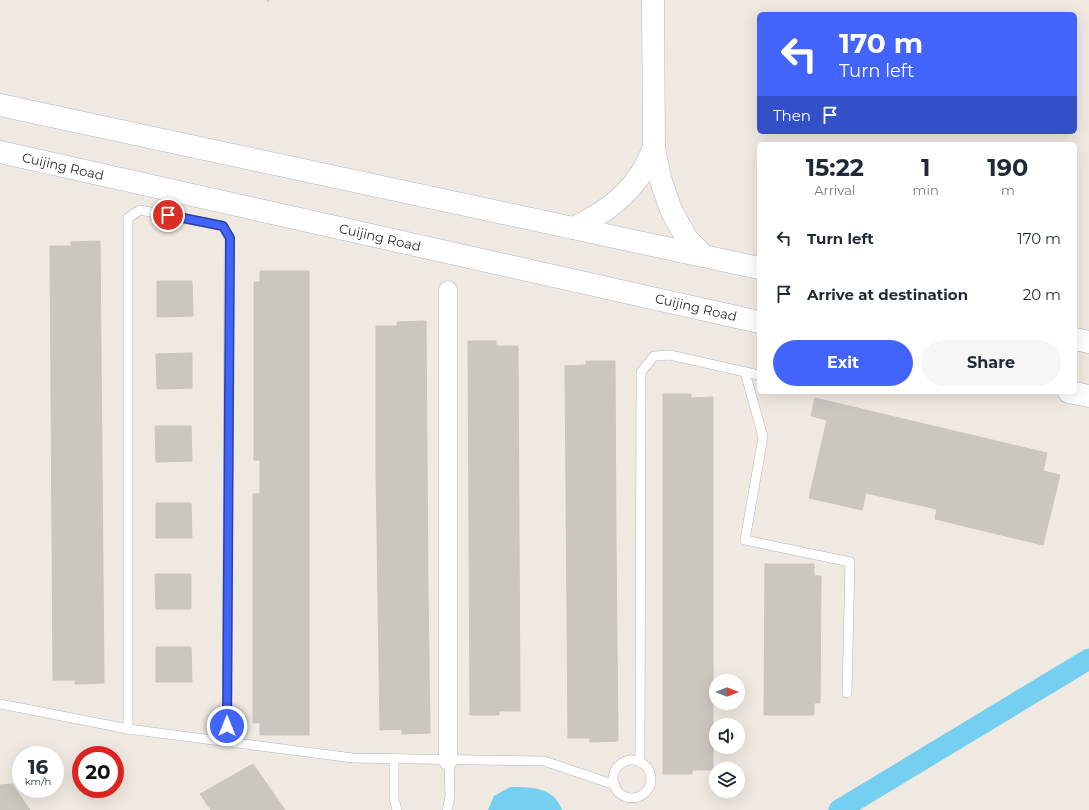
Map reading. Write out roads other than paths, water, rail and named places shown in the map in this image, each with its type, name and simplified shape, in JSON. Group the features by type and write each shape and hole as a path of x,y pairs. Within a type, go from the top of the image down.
{"main road":[{"path":"653,0 654,148 660,178 671,210 687,240 704,256"},
{"path":"0,105 757,268"},
{"path":"574,228 601,214 622,197 639,178 654,148"},
{"name":"Cuijing Road","path":"0,152 757,322"},
{"path":"1077,339 1089,342"},
{"path":"1077,394 1089,396"}],"street":[{"path":"448,290 449,761"}],"lane":[{"path":"128,729 128,218 140,210 223,226 230,238 227,742"},
{"path":"640,762 641,372 654,356 670,355 757,375"},
{"path":"745,372 763,437 745,540 850,562 847,693"},
{"path":"0,704 128,729 353,758 449,761 544,761 614,785"},
{"path":"394,759 394,799 397,810"},
{"path":"628,760 640,762 645,765 651,776 651,782 644,793 633,798 627,797 617,790 614,785 614,772 622,763 628,760"},
{"path":"448,810 450,797 449,761"}],"water":[{"path":"510,787 534,788 548,793 558,802 562,810 488,810 494,796"}],"waterway":[{"path":"839,810 1089,659"}]}
